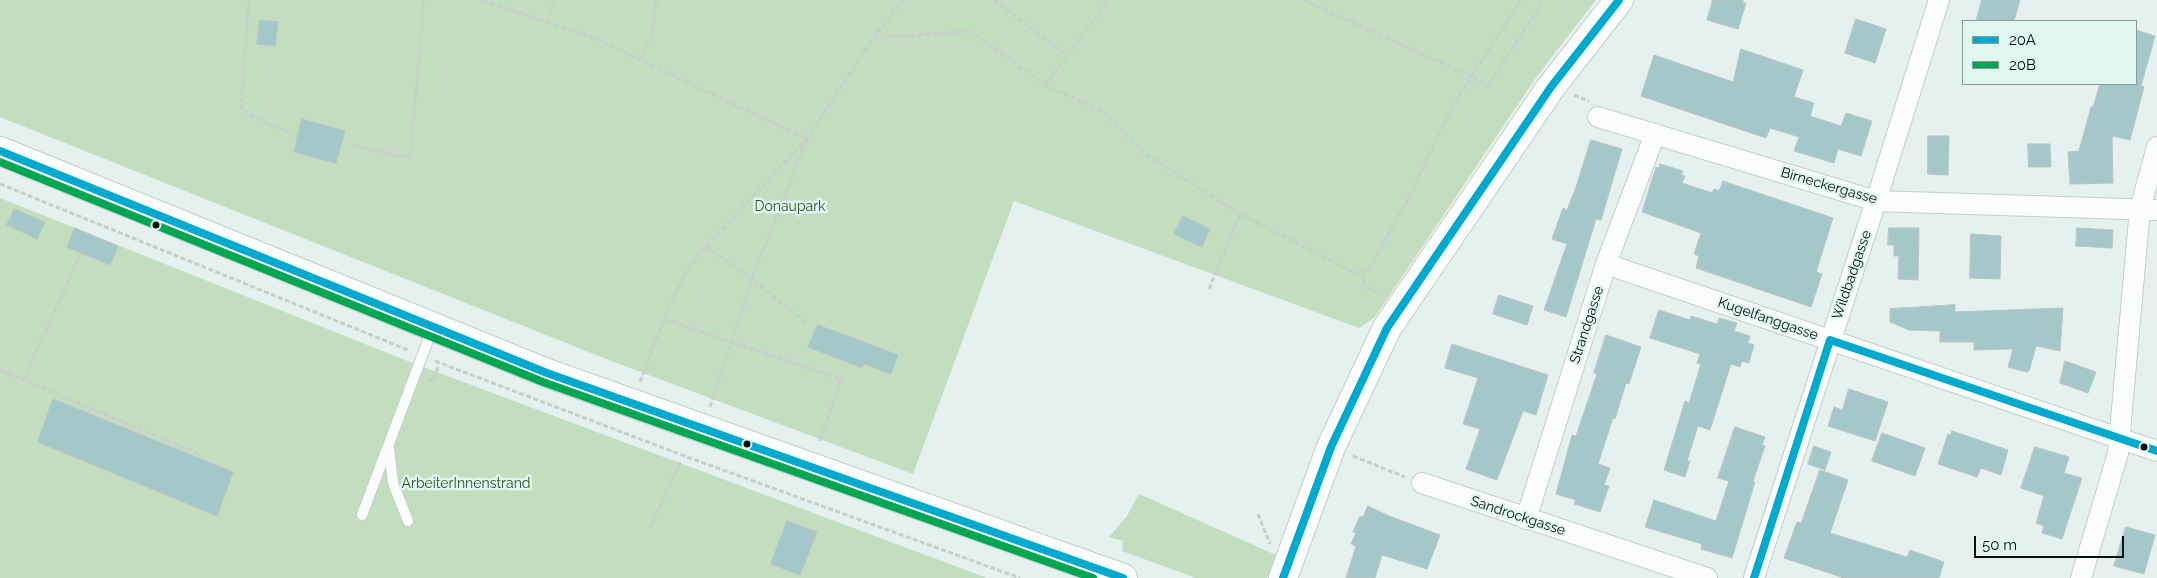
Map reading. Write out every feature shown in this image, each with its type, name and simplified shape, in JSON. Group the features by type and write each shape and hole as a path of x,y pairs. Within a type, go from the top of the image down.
{"main road":[{"path":"1283,578 1331,447 1387,328 1550,87 1619,0"},
{"path":"0,151 547,373 1123,578"}],"street":[{"name":"Wildbadgasse","path":"1754,578 1939,0"},
{"name":"Birneckergasse","path":"1598,117 1876,201 2148,209"},
{"name":"Strandgasse","path":"1526,518 1606,264 1655,134"},
{"path":"2081,578 2118,453 2157,146"},
{"name":"Kugelfanggasse","path":"1606,264 2157,452"},
{"name":"Sandrockgasse","path":"1422,483 1707,578"}],"lane":[{"path":"362,515 424,356 433,326"},
{"path":"388,447 393,483 408,521"}],"path":[{"path":"249,0 241,108 266,123 292,133"},
{"path":"352,146 410,158 424,0"},
{"path":"483,0 594,38 807,138"},
{"path":"547,22 555,0"},
{"path":"638,60 652,38 656,0"},
{"path":"631,403 664,319 685,274 706,246 807,138 874,38 904,0"},
{"path":"994,0 1066,55"},
{"path":"1044,85 1109,0"},
{"path":"1302,0 1471,76 1487,87 1540,6 1539,0"},
{"path":"874,38 971,31 1044,85 1104,112 1144,153 1240,214 1355,273 1362,273 1369,269 1405,205 1450,110 1521,0"},
{"path":"711,403 732,344 752,278 807,138"},
{"path":"0,184 424,356 690,458 1020,578"},
{"path":"1209,289 1240,214"},
{"path":"706,246 752,278 806,324"},
{"path":"23,380 81,253"},
{"path":"1362,273 1365,286 1404,302"},
{"path":"664,319 732,344 841,379 820,443"},
{"path":"0,370 199,454"},
{"path":"1331,447 1422,483"},
{"path":"650,528 681,460"}],"green space":[{"name":"Donaupark","path":"0,0 1596,0 1537,76 1375,317 1359,328 1014,201 913,474 611,361 0,117"},
{"name":"ArbeiterInnenstrand","path":"0,198 410,362 987,578 0,578"},
{"path":"1139,494 1276,555 1267,578 1196,578 1122,551 1123,541 1109,537 1127,516"}],"building":[{"path":"1713,0 1743,0 1743,3 1746,3 1738,29 1707,20"},
{"path":"1982,0 2020,0 2014,20 1976,20"},
{"path":"1856,19 1886,29 1875,63 1845,53"},
{"path":"260,20 278,22 275,46 257,44"},
{"path":"2137,30 2155,36 2141,86 2144,87 2130,140 2112,136 2113,183 2070,184 2068,152 2079,151 2091,107 2093,107 2100,85 2137,85"},
{"path":"1741,49 1803,70 1794,97 1814,103 1810,116 1841,126 1846,113 1872,121 1861,156 1838,149 1834,163 1794,151 1799,137 1770,128 1766,138 1641,96 1654,55 1733,82"},
{"path":"302,119 345,131 336,163 294,152"},
{"path":"1928,136 1949,136 1948,175 1928,174"},
{"path":"1591,140 1622,149 1601,220 1596,219 1566,317 1544,310 1567,244 1552,239 1563,208 1567,210"},
{"path":"2028,144 2050,144 2051,167 2029,167"},
{"path":"1660,164 1683,171 1681,175 1685,176 1682,183 1712,193 1714,189 1719,191 1723,181 1833,218 1816,272 1822,274 1811,307 1696,268 1699,256 1694,254 1701,233 1642,212 1656,167 1659,168"},
{"path":"14,209 45,222 37,239 7,225"},
{"path":"1183,216 1210,229 1202,247 1174,234"},
{"path":"75,228 118,246 110,265 67,247"},
{"path":"1889,228 1919,228 1918,280 1898,279 1899,256 1894,256 1894,245 1888,245"},
{"path":"2077,228 2113,230 2112,248 2076,246"},
{"path":"1971,234 2001,236 2000,279 1970,278"},
{"path":"1499,295 1533,306 1527,325 1493,314"},
{"path":"1955,305 1955,312 2063,308 2060,351 2036,346 2029,371 2026,372 2008,367 2013,349 1974,350 1974,342 1940,342 1940,331 1909,330 1890,322 1890,309"},
{"path":"1659,310 1690,320 1691,316 1717,324 1719,318 1737,323 1734,331 1750,336 1748,343 1754,345 1749,363 1742,361 1740,367 1731,364 1710,430 1698,426 1687,461 1690,461 1685,477 1664,470 1685,401 1689,403 1701,364 1697,363 1700,354 1650,338"},
{"path":"818,325 898,355 891,374 864,364 862,368 808,347"},
{"path":"1606,335 1641,347 1629,384 1626,383 1615,419 1613,418 1598,464 1610,468 1604,485 1609,486 1600,512 1574,504 1576,500 1556,494 1572,435 1576,436 1597,374 1594,373"},
{"path":"1452,344 1548,375 1536,415 1523,411 1497,480 1466,469 1480,429 1463,424 1478,378 1445,368"},
{"path":"2065,361 2096,372 2088,393 2060,383"},
{"path":"1849,389 1888,402 1875,441 1828,426 1834,407 1842,410"},
{"path":"53,399 233,472 217,516 38,442"},
{"path":"1735,427 1765,437 1762,445 1765,446 1753,481 1755,482 1732,558 1701,549 1702,544 1645,527 1654,500 1716,521 1729,481 1718,478"},
{"path":"1952,431 2008,450 2001,475 1981,468 1977,477 1938,464 1948,434 1951,435"},
{"path":"1882,433 1925,448 1915,476 1872,461"},
{"path":"1814,446 1831,452 1825,470 1808,464"},
{"path":"2035,447 2069,457 2064,473 2082,478 2062,539 2042,533 2044,526 2036,523 2044,496 2021,488"},
{"path":"1820,470 1848,480 1830,533 1907,557 1910,550 1944,562 1939,578 1844,578 1784,558 1797,522 1801,523"},
{"path":"1368,506 1440,535 1427,569 1382,555 1375,578 1346,578 1356,546 1351,544 1356,533 1353,532 1360,516 1363,517"},
{"path":"787,521 817,532 800,575 771,564"},
{"path":"2126,527 2155,535 2144,574 2114,566"}],"transit line":[{"name":"20A","path":"1283,578 1331,447 1387,328 1551,87 1619,0"},
{"name":"20A","path":"0,151 547,373 1123,578"},
{"name":"20B","path":"0,162 543,382 1093,578"},
{"name":"20A","path":"1830,340 2157,451"},
{"name":"20A","path":"1754,578 1830,340"}]}
